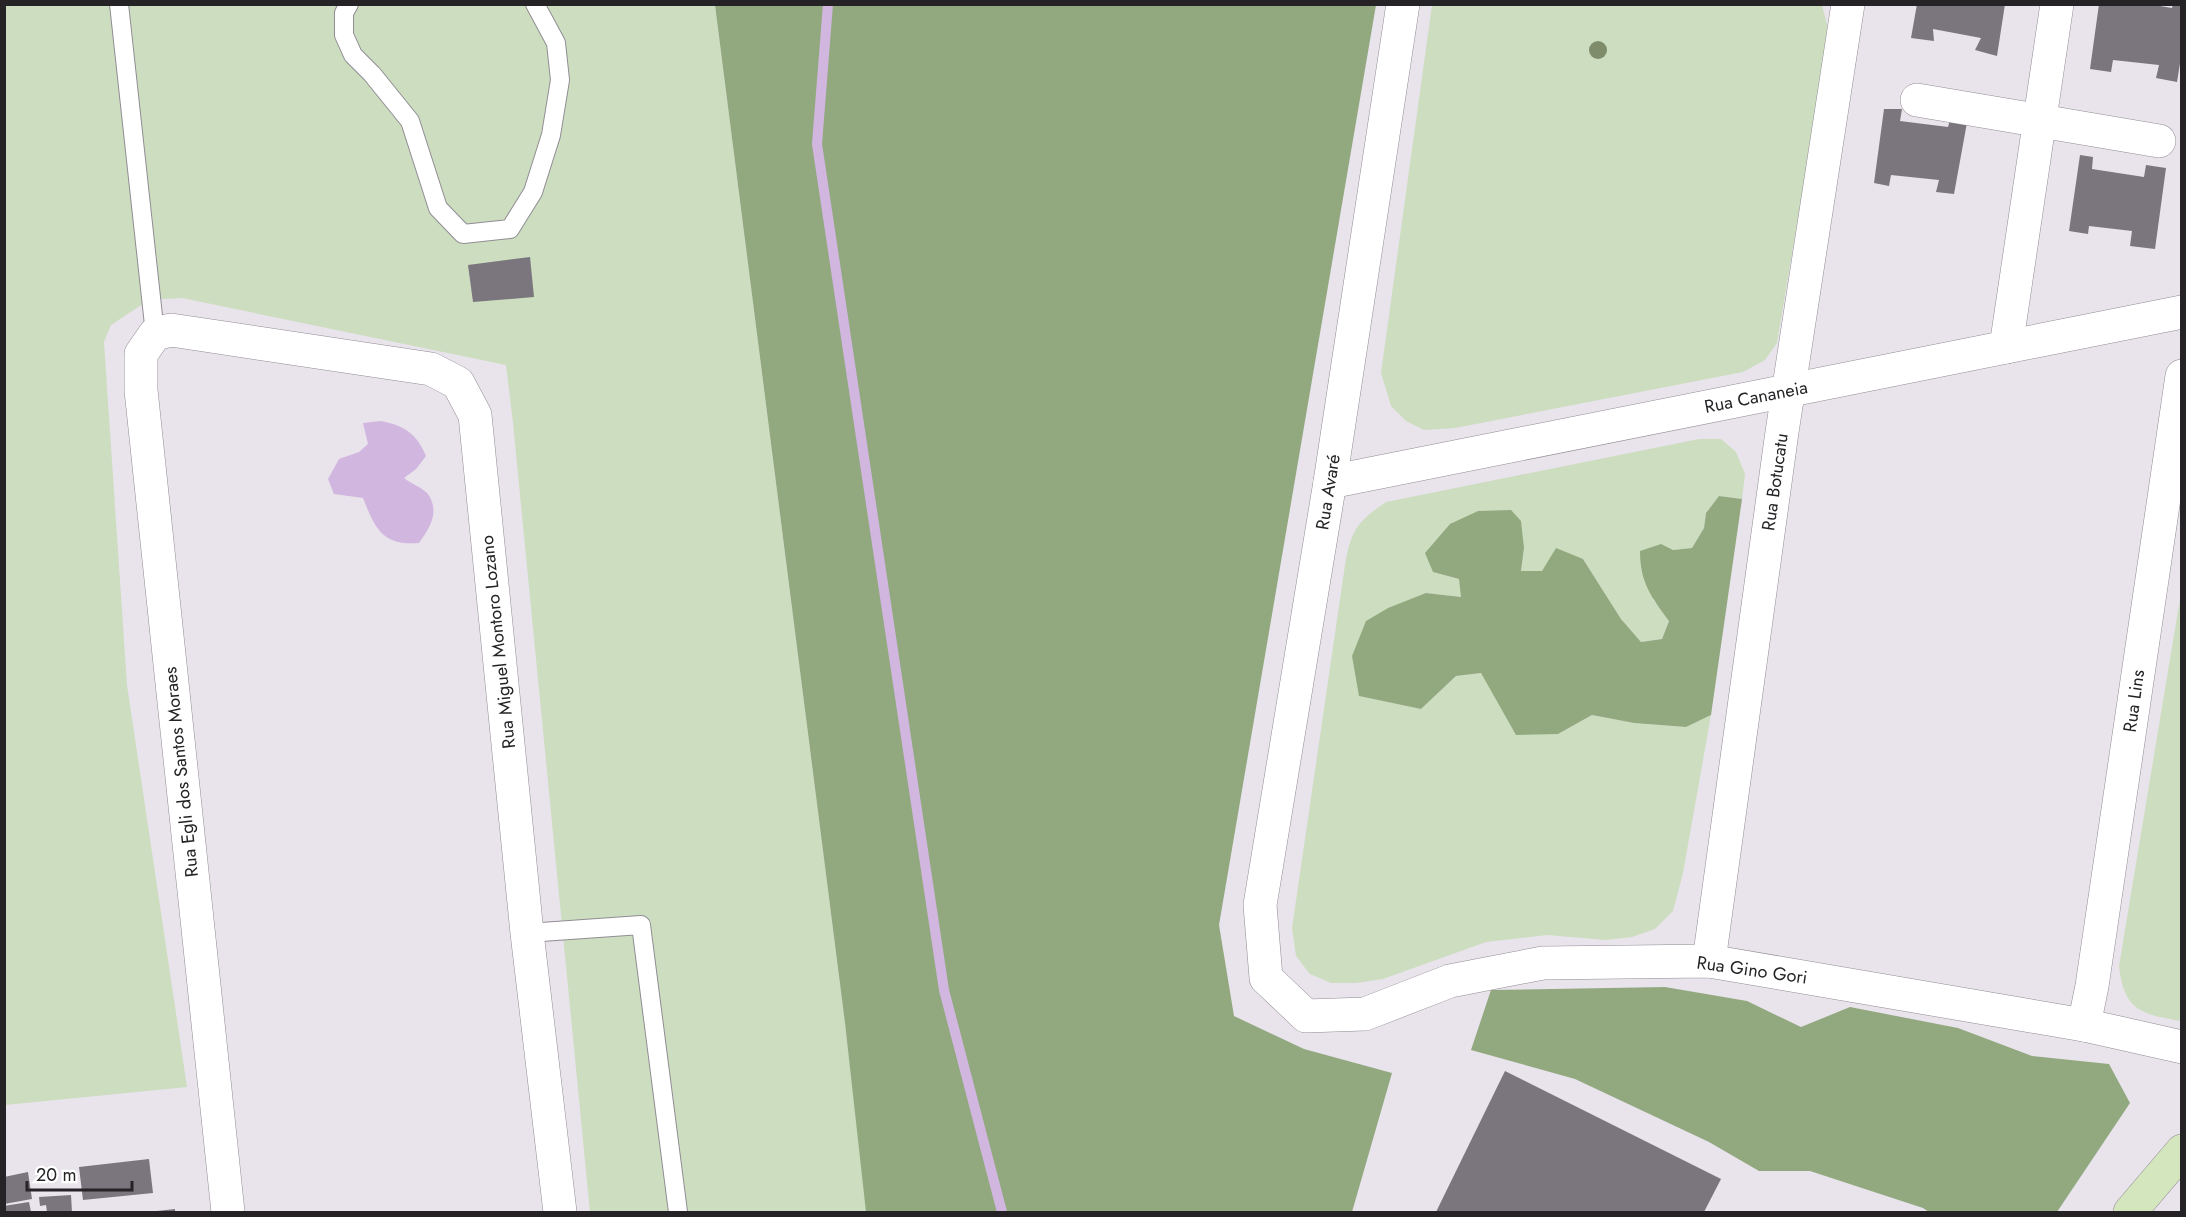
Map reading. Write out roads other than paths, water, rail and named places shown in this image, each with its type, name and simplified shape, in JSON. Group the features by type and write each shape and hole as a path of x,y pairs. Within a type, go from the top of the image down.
{"main road":[{"path":"2130,1212 2181,1151"}],"street":[{"name":"Rua Avaré","path":"1266,978 1260,905 1330,482 1402,4"},
{"name":"Rua Botucatu","path":"1709,961 1788,391 1848,4"},
{"path":"2006,347 2057,4"},
{"path":"1917,100 2159,141"},
{"name":"Rua Cananeia","path":"1330,482 2181,312"},
{"name":"Rua Miguel Montoro Lozano","path":"154,334 171,330 431,369 458,383 475,415 527,933 560,1212"},
{"name":"Rua Egli dos Santos Moraes","path":"154,334 141,354 141,390 228,1212"},
{"name":"Rua Lins","path":"2084,1025 2092,986 2181,376"},
{"name":"Rua Gino Gori","path":"1266,978 1306,1016 1365,1014 1450,981 1543,963 1709,961 2084,1025 2181,1047"}],"lane":[{"path":"119,4 154,334"},
{"path":"349,4 344,13 344,35 353,55 372,74 410,121 438,208 463,234 510,229 533,192 551,135 560,80 556,43 535,4"},
{"path":"527,933 641,925 678,1212"}],"waterway":[{"path":"828,4 817,144 944,990 1002,1212"}]}
